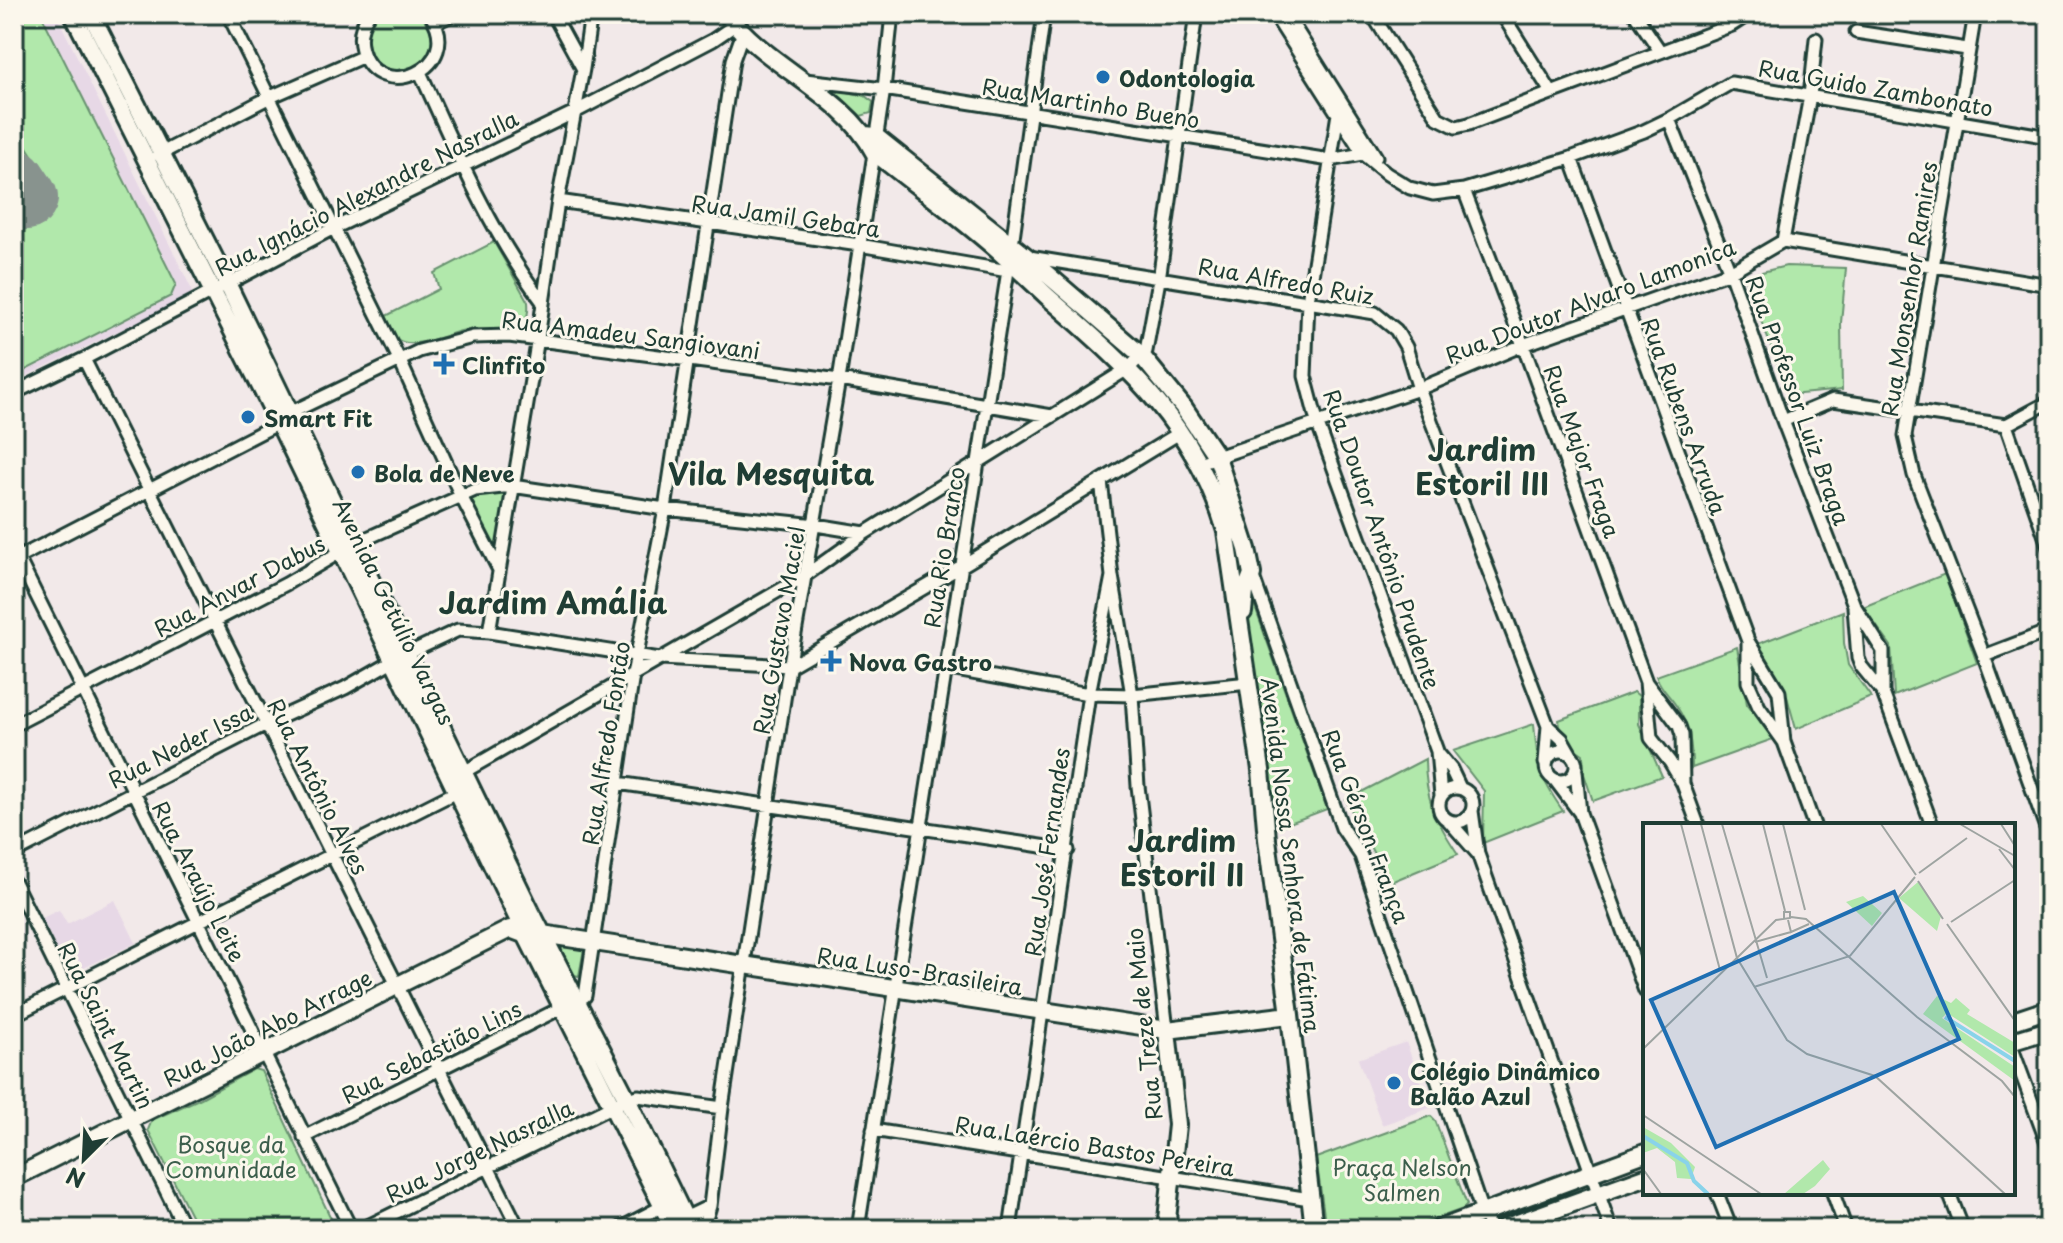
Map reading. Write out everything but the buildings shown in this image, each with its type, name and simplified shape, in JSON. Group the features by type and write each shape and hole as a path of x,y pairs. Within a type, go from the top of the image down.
{"street":[{"name":"Avenida Getúlio Vargas","path":"73,14 154,157 401,656 464,772 526,927"},
{"name":"Avenida Getúlio Vargas","path":"91,14 154,157"},
{"path":"228,14 400,361 461,496 499,570"},
{"path":"369,14 360,32 364,56 374,69 389,76 405,77 420,72 432,61 438,46 433,18 453,14"},
{"path":"489,632 591,14"},
{"name":"Rua Gustavo Maciel","path":"703,1229 710,1206 722,1108 790,666 839,380 872,141 884,89 892,14"},
{"path":"973,264 1004,246 1031,113 1044,14"},
{"path":"464,772 806,575 865,533 1129,368 1146,351 1159,280 1196,14"},
{"name":"Rua Guido Zambonato","path":"1274,14 1315,69 1368,153 1387,174 1410,188 1433,194 1464,190 1571,158 1669,119 1731,83 2049,137"},
{"name":"Rua Guido Zambonato","path":"1286,14 1315,69"},
{"path":"1372,14 1426,101 1446,124 1456,127 1732,25 1749,14"},
{"path":"1502,14 1551,92"},
{"path":"1635,14 1660,51"},
{"name":"Rua Monsenhor Ramires","path":"1975,14 1905,436 1914,475 2049,836"},
{"path":"555,18 574,38 587,42"},
{"path":"555,18 583,69"},
{"name":"Rua Ignácio Alexandre Nasralla","path":"14,393 332,229 575,112 713,40 736,21"},
{"name":"Rua Alfredo Fontão","path":"569,1003 585,996 595,942 633,675 665,509 710,223 736,21"},
{"name":"Avenida Nossa Senhora de Fátima","path":"736,21 872,141 1004,246 1027,257 1141,355 1184,408 1217,457 1247,549 1251,577 1244,600 1241,630"},
{"path":"1856,32 1967,49"},
{"path":"1816,39 1810,96 1783,241 2049,285"},
{"path":"713,40 733,60"},
{"path":"154,157 268,98 364,56"},
{"path":"420,72 462,165 519,271 542,301"},
{"name":"Rua Martinho Bueno","path":"803,80 884,89 1330,160 1368,153"},
{"name":"Rua Doutor Antônio Prudente","path":"1339,106 1308,301 1305,376 1317,422 1437,751 1440,813 1478,854"},
{"name":"Rua Professor Luiz Braga","path":"1669,119 1730,272 1854,605 1883,651 1883,693"},
{"name":"Rua Rubens Arruda","path":"1571,158 1748,641 1781,699 1784,742"},
{"name":"Rua Major Fraga","path":"1464,190 1646,682 1651,738 1683,784 1697,823"},
{"name":"Rua Jamil Gebara","path":"558,201 1008,267"},
{"name":"Rua Doutor Alvaro Lamonica","path":"1199,463 1419,389 1523,345 1730,272 1783,241"},
{"name":"Avenida Nossa Senhora de Fátima","path":"1004,246 1008,267 1129,368 1181,432 1219,506 1226,531 1249,683 1314,1229"},
{"path":"1027,257 1077,264"},
{"path":"1051,278 1077,264"},
{"name":"Rua Alfredo Ruiz","path":"1077,264 1159,280 1375,313 1396,330 1406,347 1419,389 1548,726 1547,774 1580,813"},
{"name":"Rua Rio Branco","path":"858,1229 1008,267"},
{"name":"Rua Amadeu Sangiovani","path":"15,556 150,492 285,418 419,351 473,337 538,338 839,380 1052,416"},
{"name":"Rua Antônio Alves","path":"84,359 519,1229"},
{"path":"1783,421 1833,400 2006,425 2049,402"},
{"path":"2006,425 2049,548"},
{"path":"790,666 1181,432"},
{"name":"Rua Treze de Maio","path":"1101,481 1112,576 1132,695 1138,786 1177,1125 1166,1229"},
{"name":"Rua Anvar Dabus","path":"14,725 348,549 461,496 492,486 512,486 665,509 865,533"},
{"name":"Rua Araújo Leite","path":"15,556 351,1229"},
{"name":"Rua José Fernandes","path":"1010,1229 1089,694 1112,576"},
{"path":"1232,577 1251,577"},
{"name":"Rua Gérson França","path":"1251,577 1342,828 1361,856 1471,1219 1492,1229"},
{"name":"Rua Professor Luiz Braga","path":"1854,605 1861,666 1883,693 1931,823"},
{"path":"1104,621 1119,623"},
{"name":"Rua Neder Issa","path":"14,853 458,630 489,632 660,659 790,666"},
{"path":"1984,656 2049,631"},
{"path":"1857,648 1876,637"},
{"name":"Rua Rubens Arruda","path":"1748,641 1748,682 1759,707 1784,742 1813,823"},
{"name":"Avenida Getúlio Vargas","path":"401,656 458,791 683,1225"},
{"path":"1861,666 1873,667 1885,662"},
{"path":"944,668 1089,694 1132,695 1249,683"},
{"path":"1748,682 1769,674"},
{"name":"Rua Major Fraga","path":"1646,682 1682,735 1683,784"},
{"path":"1759,707 1781,699"},
{"path":"1649,727 1659,721 1674,719"},
{"name":"Rua Alfredo Ruiz","path":"1548,726 1562,739 1576,761 1580,813 1643,986"},
{"path":"1658,747 1682,735"},
{"name":"Rua Doutor Antônio Prudente","path":"1437,751 1460,788 1470,795 1478,854 1611,1229"},
{"path":"1545,763 1555,751 1570,753"},
{"path":"1555,780 1565,781 1576,771"},
{"path":"618,783 1068,850"},
{"path":"1441,796 1450,788 1460,788"},
{"path":"14,1015 458,791"},
{"path":"1449,821 1466,819 1472,811"},
{"name":"Rua Saint Martin","path":"14,882 185,1229"},
{"name":"Rua Luso-Brasileira","path":"526,927 595,942 1167,1030 1290,1015"},
{"name":"Rua João Abo Arrage","path":"14,1178 398,985 526,927"},
{"name":"Rua Sebastião Lins","path":"304,1137 569,1003"},
{"path":"2015,1020 2049,1009"},
{"path":"2015,1040 2049,1030"},
{"path":"2015,1056 2049,1148"},
{"path":"620,1103 638,1096 722,1108"},
{"name":"Avenida Getúlio Vargas","path":"620,1103 663,1206 683,1225"},
{"name":"Rua Jorge Nasralla","path":"362,1229 620,1103"},
{"name":"Rua Laércio Bastos Pereira","path":"873,1130 1310,1199"},
{"path":"1439,1229 1643,1154"},
{"path":"1501,1229 1643,1178"},
{"path":"1718,1195 1731,1229"},
{"path":"1834,1195 1846,1229"},
{"path":"1950,1195 1963,1229"},
{"path":"619,1229 663,1206"},
{"path":"683,1225 710,1206"},
{"path":"14,1217 20,1229"}],"shaded area":[{"path":"14,14 56,14 192,295 18,380 14,379"},
{"path":"115,900 136,943 69,975 42,918 59,910 67,924"},
{"name":"Colégio Dinâmico Balão Azul","path":"1406,1042 1430,1108 1382,1125 1358,1059"}],"green space":[{"path":"14,14 41,14 176,284 171,296 20,373 14,371 14,223 52,199 56,192 14,127"},
{"path":"377,14 422,14 431,32 431,48 424,60 398,70 384,67 373,58 367,34"},
{"path":"839,90 865,96 873,102 871,113 861,116 837,94"},
{"path":"494,242 528,302 528,314 523,324 510,331 465,330 420,342 397,339 386,316 439,289 434,273"},
{"path":"1786,266 1846,268 1841,323 1842,390 1790,395 1746,282 1758,273"},
{"path":"485,494 506,494 496,555 468,500"},
{"path":"1945,574 1977,663 1894,696 1891,646 1863,607"},
{"path":"1252,599 1327,809 1279,827 1276,826 1247,610 1247,601"},
{"path":"1843,611 1848,665 1871,697 1796,729 1784,686 1755,645"},
{"path":"1737,647 1747,704 1773,739 1692,768 1691,744 1685,722 1656,676"},
{"path":"1634,692 1639,696 1639,724 1662,776 1593,801 1584,774 1583,754 1567,739 1559,720"},
{"path":"1534,724 1541,770 1563,811 1483,843 1484,791 1453,751"},
{"path":"1425,759 1433,810 1458,854 1381,886 1374,854 1346,800"},
{"path":"563,946 584,949 579,976 574,975 561,950"},
{"name":"Bosque da Comunidade","path":"254,1069 261,1071 336,1229 198,1229 148,1130 152,1120"},
{"name":"Praça Nelson Salmen","path":"1431,1116 1467,1205 1407,1229 1326,1229 1316,1158"}],"runway":[{"path":"14,180 26,198"}],"place":[{"name":"Odontologia","path":"1103,77"},
{"name":"Clinfito","path":"444,364"},
{"name":"Smart Fit","path":"248,417"},
{"name":"Bola de Neve","path":"358,472"},
{"name":"Nova Gastro","path":"831,661"},
{"name":"Colégio Dinâmico Balão Azul","path":"1394,1083"}],"district":[{"name":"Jardim Estoril III","path":"1482,465"},
{"name":"Vila Mesquita","path":"771,472"},
{"name":"Jardim Amália","path":"553,601"},
{"name":"Jardim Estoril II","path":"1182,856"}]}
